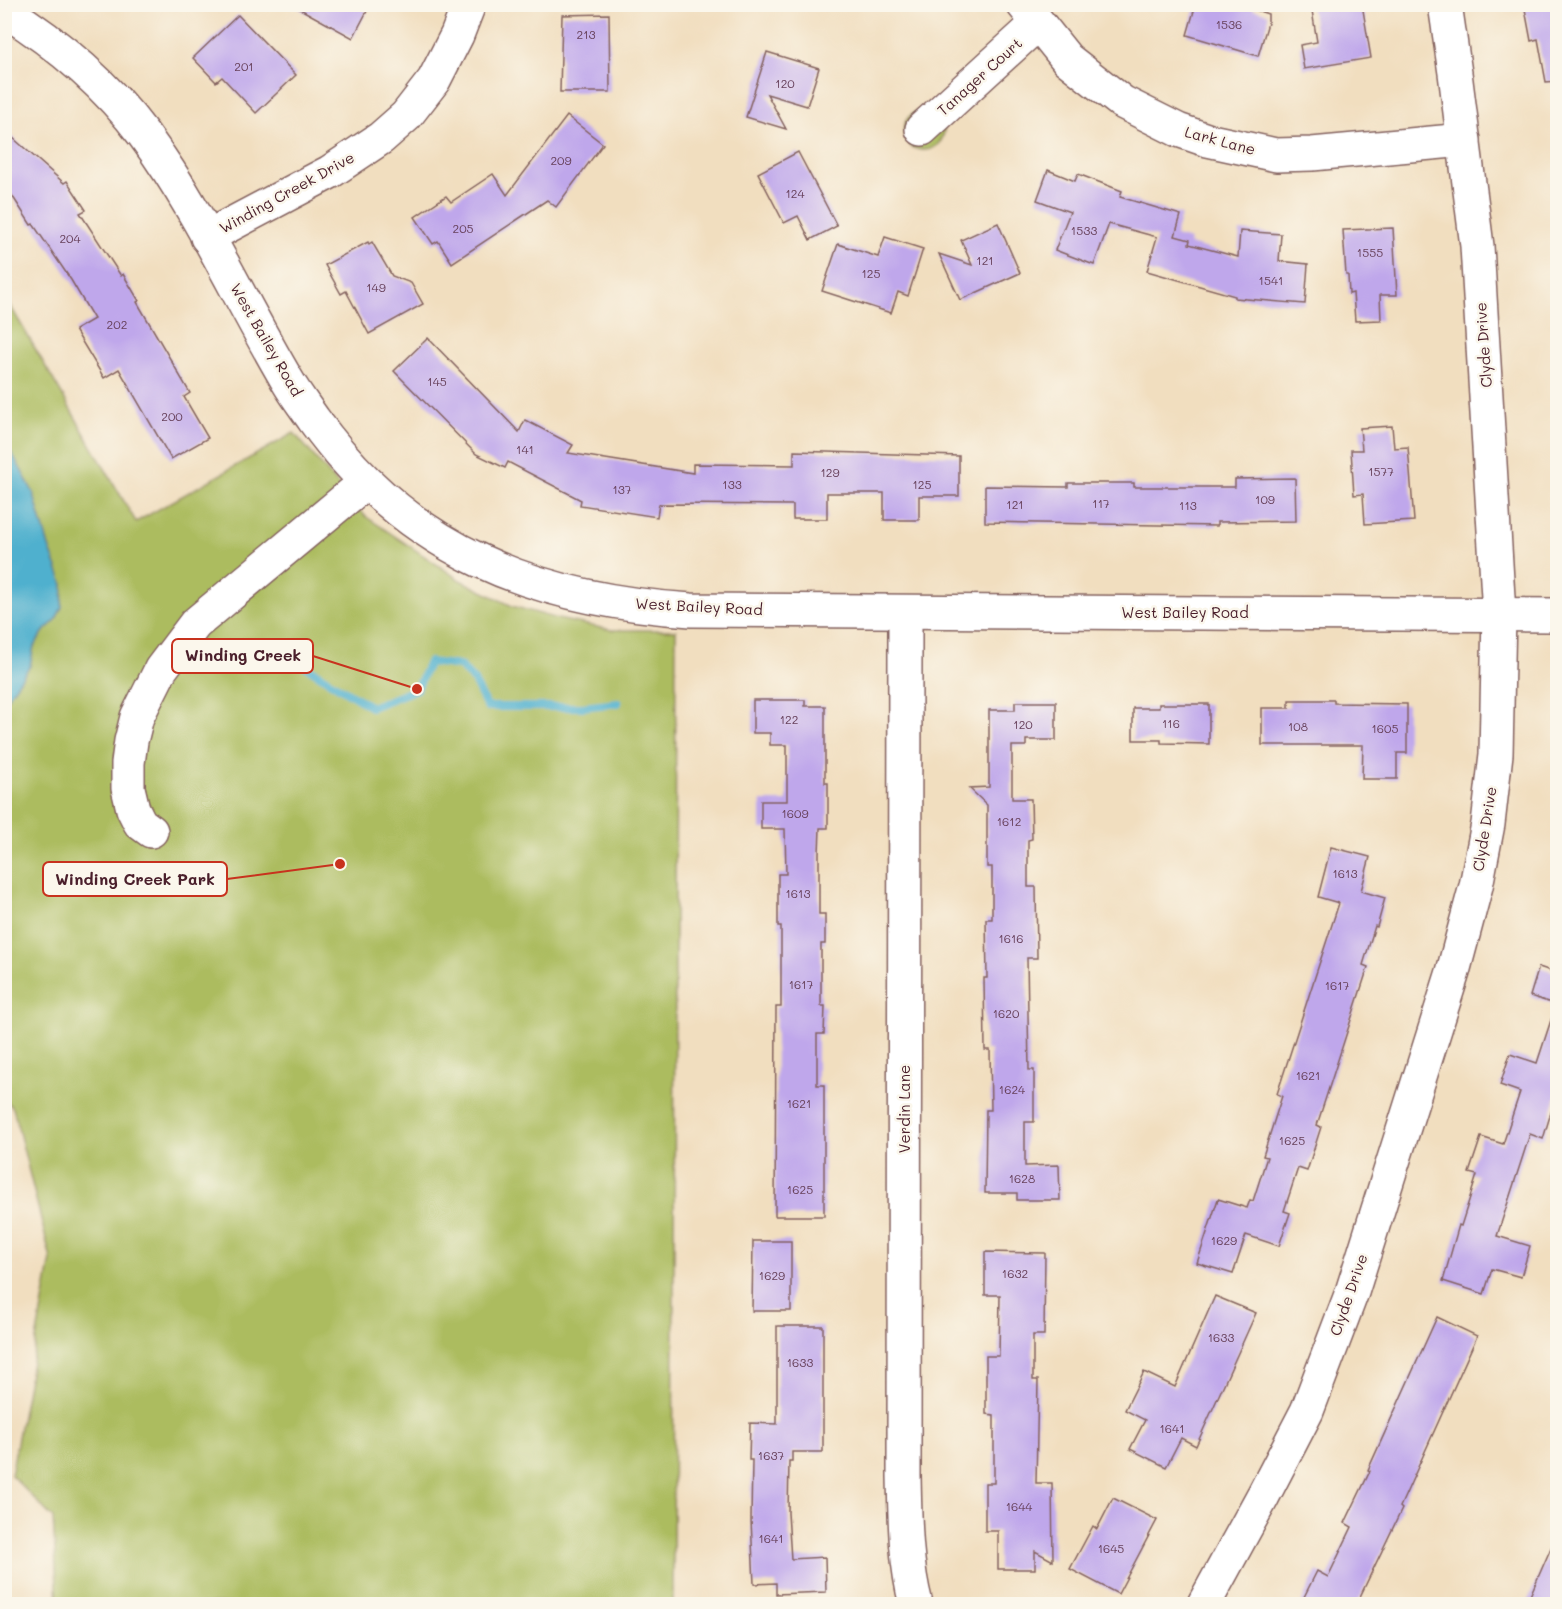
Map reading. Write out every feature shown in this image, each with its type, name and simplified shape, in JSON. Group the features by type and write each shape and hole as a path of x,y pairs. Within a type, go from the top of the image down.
{"street":[{"name":"Winding Creek Drive","path":"207,237 330,172 381,138 406,116 434,80 457,35 469,4"},
{"name":"Clyde Drive","path":"1204,1605 1307,1411 1352,1292 1453,972 1476,886 1488,824 1496,754 1499,614 1477,246 1444,4"},
{"name":"West Bailey Road","path":"4,10 67,54 99,84 143,134 175,179 288,382 335,450 366,482 422,528 449,546 507,574 567,593 637,606 691,610 1557,615"},
{"name":"Lark Lane","path":"1030,14 1067,59 1122,102 1178,130 1207,140 1276,155 1312,154 1464,140"},
{"name":"Tanager Court","path":"922,129 1030,14"},
{"path":"152,831 140,823 133,809 128,788 128,763 137,717 161,669 195,624 366,482"},
{"name":"Verdin Lane","path":"905,612 904,1476 906,1548 911,1587 916,1605"}],"green space":[{"path":"920,110 944,126 943,137 938,145 931,149 915,148 904,136 906,121"},
{"path":"4,295 136,522 294,433 365,516 460,580 512,606 558,619 612,630 676,630 673,1604 58,1604 53,1518 11,1475 51,1259 13,1108 4,1099"}],"water":[{"path":"5,446 13,455 33,492 49,547 63,584 62,607 55,621 45,630 34,646 30,666 5,701"}],"building":[{"path":"291,4 354,4 367,11 353,38"},
{"path":"1196,4 1238,4 1268,14 1268,23 1258,56 1187,35"},
{"path":"1311,4 1362,4 1371,58 1304,69 1300,45 1317,42"},
{"path":"1557,4 1557,81 1546,82 1538,39 1531,41 1525,9"},
{"path":"609,14 610,92 560,92 562,15"},
{"path":"238,15 296,75 256,113 222,77 216,82 193,58"},
{"path":"767,52 819,68 807,106 767,94 786,129 746,117"},
{"path":"567,116 603,144 556,207 547,200 452,263 438,241 433,244 415,217 446,196 451,202 493,174 507,195"},
{"path":"4,130 64,183 67,181 86,210 80,213 121,276 123,274 190,393 184,397 208,438 171,459 119,369 104,378 75,330 94,319 71,280 4,183"},
{"path":"798,152 837,226 810,240 798,216 784,223 758,173"},
{"path":"1048,170 1075,181 1078,174 1122,191 1120,197 1181,215 1175,236 1190,240 1189,244 1238,257 1240,231 1281,234 1279,261 1308,264 1305,304 1235,298 1235,296 1147,271 1157,237 1109,224 1094,265 1055,250 1070,212 1037,200"},
{"path":"998,223 1020,273 960,300 939,254 972,265 961,240"},
{"path":"1393,228 1397,295 1380,295 1381,320 1355,321 1353,293 1349,294 1348,275 1346,275 1343,230"},
{"path":"885,237 923,249 908,296 898,292 891,313 822,291 838,244 878,257"},
{"path":"368,242 369,244 372,242 392,276 411,283 423,304 369,334 346,291 341,294 325,265"},
{"path":"428,338 519,432 525,420 573,445 568,453 693,473 693,464 794,465 794,451 959,456 959,496 919,496 919,520 884,520 884,493 827,493 827,519 793,519 793,505 659,504 657,517 580,505 581,500 508,462 505,468 476,454 394,371"},
{"path":"1392,426 1394,448 1408,447 1414,521 1365,524 1363,494 1354,495 1351,450 1362,450 1360,428"},
{"path":"1295,478 1296,521 1217,522 1217,526 985,522 985,486 1068,487 1068,483 1134,483 1134,487 1235,487 1235,479"},
{"path":"753,700 805,700 805,706 825,706 825,783 828,783 828,828 820,828 819,914 825,914 825,944 821,944 821,1006 825,1006 824,1034 817,1034 817,1085 824,1085 824,1216 775,1216 776,1007 781,1007 781,926 778,926 778,874 786,874 785,829 761,829 761,801 787,801 787,745 770,745 770,733 753,733"},
{"path":"1289,700 1407,704 1407,753 1397,753 1397,779 1362,779 1363,745 1262,745 1262,708 1289,708"},
{"path":"1015,702 1056,702 1056,740 1026,740 1026,746 1012,746 1012,799 1031,799 1032,839 1028,840 1028,887 1036,887 1037,958 1027,958 1029,1070 1034,1070 1034,1122 1025,1122 1025,1166 1059,1165 1060,1200 1017,1200 1017,1193 985,1193 986,1110 991,1110 990,1050 985,1050 984,978 987,978 986,919 992,919 992,867 987,867 987,805 969,788 989,787 989,710 1015,710"},
{"path":"1159,704 1209,704 1209,744 1133,740 1133,708 1159,708"},
{"path":"1331,847 1370,857 1361,891 1385,898 1363,965 1368,967 1317,1125 1321,1127 1307,1171 1298,1168 1284,1211 1290,1213 1279,1246 1246,1235 1233,1274 1197,1263 1218,1199 1247,1208 1250,1200 1253,1201 1267,1157 1263,1156 1282,1096 1277,1094 1339,903 1318,897"},
{"path":"1539,967 1557,973 1557,1005 1530,996"},
{"path":"1553,1014 1557,1015 1557,1093 1543,1139 1530,1134 1497,1236 1530,1246 1521,1277 1492,1269 1484,1294 1443,1281 1459,1225 1461,1226 1477,1175 1469,1173 1481,1137 1503,1144 1520,1092 1500,1085 1510,1054 1537,1063"},
{"path":"753,1241 791,1241 791,1311 752,1311"},
{"path":"985,1252 1045,1253 1044,1335 1033,1335 1033,1380 1038,1380 1036,1483 1052,1483 1053,1561 1035,1551 1035,1569 998,1569 998,1531 985,1531 985,1483 994,1483 994,1415 986,1414 986,1356 999,1356 1000,1295 985,1295"},
{"path":"1215,1296 1256,1313 1196,1446 1181,1438 1166,1467 1130,1449 1145,1420 1125,1410 1144,1372 1175,1387"},
{"path":"1437,1317 1477,1336 1400,1507 1402,1509 1356,1605 1300,1605 1317,1571 1328,1577 1352,1527 1345,1523"},
{"path":"777,1326 823,1326 823,1452 792,1452 792,1461 789,1461 788,1513 791,1559 825,1557 826,1592 776,1594 776,1583 754,1584 751,1520 752,1460 749,1460 750,1423 777,1424"},
{"path":"1113,1498 1157,1520 1118,1594 1070,1569 1093,1526 1097,1529"},
{"path":"1557,1534 1557,1605 1526,1605"}],"waterway":[{"path":"268,660 294,659 371,707 417,689 429,662 460,666 474,681 487,707 582,707 618,703"}],"place":[{"name":"Winding Creek","path":"417,689"},
{"name":"Winding Creek Park","path":"340,864"}]}
